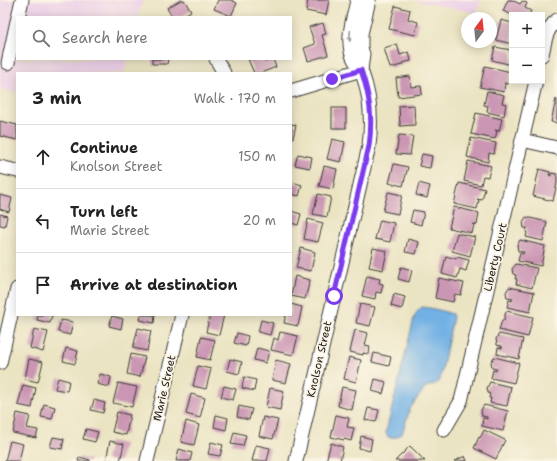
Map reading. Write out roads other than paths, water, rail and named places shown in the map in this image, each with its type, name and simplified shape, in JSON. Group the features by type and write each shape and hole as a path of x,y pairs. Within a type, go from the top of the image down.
{"street":[{"path":"18,16 22,0"},
{"name":"Knolson Street","path":"296,461 369,146 371,111 367,86 361,70 351,55 350,50 350,33 357,0"},
{"name":"Knolson Street","path":"361,70 363,54 361,48 361,34 369,0"},
{"path":"544,48 548,31 552,24 557,20"},
{"path":"8,62 16,26"},
{"path":"217,60 223,72"},
{"path":"292,91 361,70"},
{"name":"Liberty Court","path":"444,430 461,401 535,84"},
{"path":"522,140 557,148"},
{"path":"0,167 16,171"},
{"path":"0,363 16,293"},
{"name":"Marie Street","path":"147,461 182,316"}],"water":[{"path":"422,307 449,313 452,314 453,317 440,380 435,384 426,387 410,409 402,434 391,438 387,436 386,432 414,318"}]}
